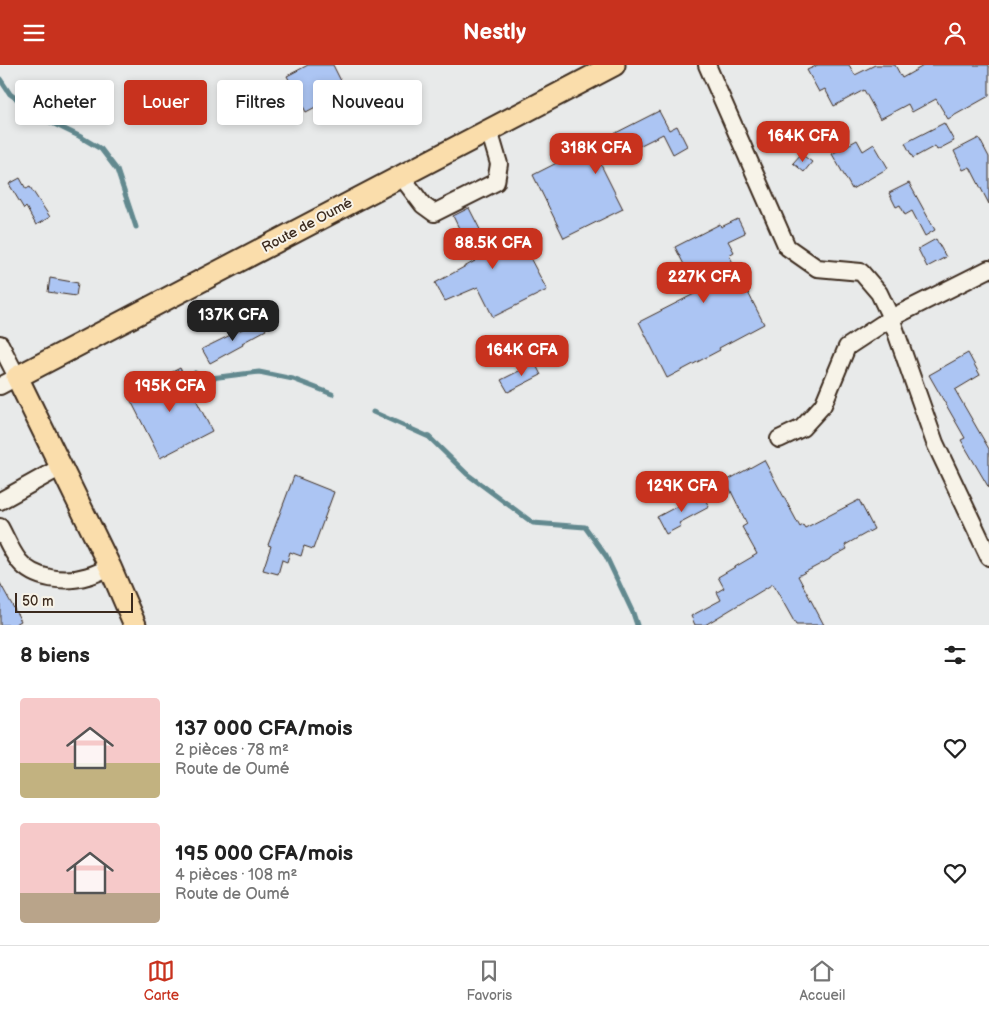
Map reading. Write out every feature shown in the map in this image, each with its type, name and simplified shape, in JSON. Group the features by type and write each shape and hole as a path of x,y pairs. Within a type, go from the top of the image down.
{"main road":[{"name":"Route de Oumé","path":"8,381 614,65"},
{"path":"8,381 61,467 110,567 135,625"}],"street":[{"path":"707,65 787,247 818,268 861,272 879,293 891,318 935,443 989,557"},
{"path":"400,176 423,205 434,213 496,182 499,164 489,130"},
{"path":"779,439 802,428 823,405 847,347 891,318 989,269"},
{"path":"0,344 8,381"},
{"path":"0,501 61,467"},
{"path":"0,527 5,548 30,571 48,578 74,579 88,576 110,567"}],"building":[{"path":"308,65 333,65 340,80 313,80 313,108 306,112 303,106 303,80 289,80 287,76"},
{"path":"818,65 849,65 855,75 875,65 895,65 902,78 925,65 989,65 989,96 948,119 936,99 912,112 908,104 880,119 864,90 834,106 825,89 819,92 807,70"},
{"path":"659,111 669,130 677,126 687,146 673,154 663,134 601,165 623,209 564,238 533,175"},
{"path":"944,123 954,141 937,150 935,146 913,158 905,143"},
{"path":"979,138 989,157 989,204 970,167 963,170 954,151"},
{"path":"857,140 863,151 874,144 888,168 852,189 832,154"},
{"path":"801,154 812,162 804,172 793,163"},
{"path":"20,178 26,189 30,187 50,217 36,225 26,207 24,209 9,184"},
{"path":"909,183 935,230 925,236 912,211 905,215 900,205 896,207 889,193"},
{"path":"469,208 490,249 518,235 547,290 493,317 478,287 445,301 435,283 475,261 453,216"},
{"path":"738,219 745,233 728,241 734,252 729,255 764,324 667,378 639,322 698,292 675,247 720,224 721,227"},
{"path":"936,239 946,257 927,267 918,249"},
{"path":"50,278 78,283 76,296 48,292"},
{"path":"261,320 266,330 210,363 202,349"},
{"path":"968,353 980,375 955,390 989,449 989,488 961,440 965,438 929,375"},
{"path":"534,361 541,375 508,392 501,380"},
{"path":"180,368 212,431 160,458 128,395"},
{"path":"764,460 800,527 803,525 805,528 859,500 874,529 845,545 847,549 798,576 824,625 796,625 773,584 705,625 695,625 691,616 721,600 717,592 724,588 718,577 757,554 742,527 747,524 726,481"},
{"path":"294,476 334,492 313,549 304,546 301,556 290,552 287,562 282,560 278,574 263,570 271,546 268,545"},
{"path":"702,493 709,507 679,523 681,526 666,534 657,517"},
{"path":"0,583 21,621 14,625 0,625"}],"waterway":[{"path":"0,79 10,94 46,120 101,149 117,170 136,227"},
{"path":"195,373 203,379 259,372 293,379 332,394"},
{"path":"373,412 429,437 467,474 533,523 585,527 606,556 637,625"}]}
